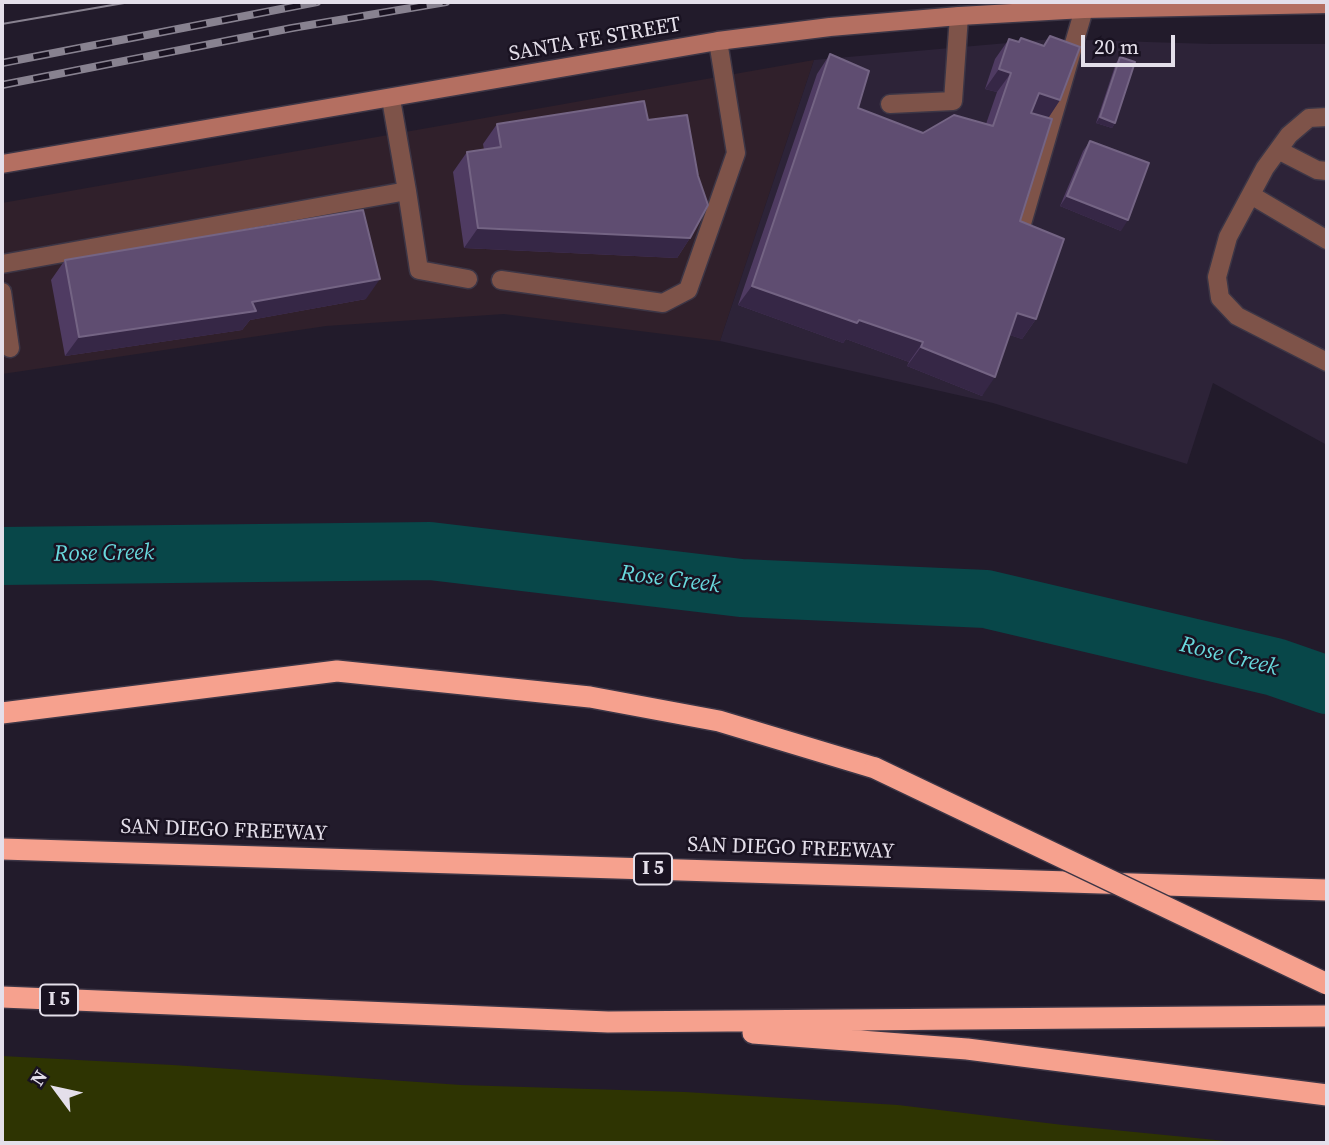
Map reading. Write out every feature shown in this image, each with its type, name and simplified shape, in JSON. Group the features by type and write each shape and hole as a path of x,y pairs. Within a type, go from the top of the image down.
{"highway":[{"path":"2,713 337,671 590,696 719,722 875,768 1327,984"},
{"name":"SAN DIEGO FREEWAY","path":"2,849 1327,890"},
{"name":"I 5","path":"2,998 608,1022 1327,1016"},
{"path":"608,1022 967,1049 1327,1096"}],"street":[{"name":"SANTA FE STREET","path":"2,164 718,41 830,27 1084,9 1327,4"}],"lane":[{"path":"1021,227 1084,9"},
{"path":"890,104 953,101 958,16"},
{"path":"501,280 663,303 688,290 736,153 718,41"},
{"path":"391,99 419,270 468,279"},
{"path":"1327,117 1309,118 1289,135 1278,150 1228,237 1217,277 1220,298 1237,316 1327,362"},
{"path":"1278,150 1317,170 1327,171"},
{"path":"2,264 407,191"},
{"path":"1251,195 1327,240"},
{"path":"2,292 10,348"}],"shaded area":[{"path":"1053,39 1211,44 1327,44 1327,445 1213,383 1187,464 993,403 720,341 814,60"},
{"path":"814,60 720,341 504,314 326,326 2,374 2,203"}],"green space":[{"path":"2,1056 461,1085 685,1092 898,1105 1246,1143 2,1143"}],"building":[{"path":"1050,36 1080,47 1060,100 1039,93 1031,113 1052,119 1020,221 1064,239 1036,319 1017,313 995,377 921,347 923,342 859,320 857,323 752,286 830,54 869,71 858,108 923,133 954,115 993,126 1011,73 999,69 1009,39 1019,42 1021,38 1044,46"},
{"path":"1120,57 1135,62 1115,123 1100,117"},
{"path":"644,101 648,120 687,115 698,176 708,205 690,238 478,228 467,152 501,147 497,124"},
{"path":"1090,141 1149,163 1128,220 1067,196"},
{"path":"363,210 380,279 252,302 256,311 79,337 65,260"}],"waterway":[{"name":"Rose Creek","path":"2,556 430,551 741,588 986,599 1275,667 1327,685"}],"tram line":[{"path":"2,24 130,2"}],"railway":[{"path":"2,63 317,2"},
{"path":"2,85 292,28 446,2"}]}
